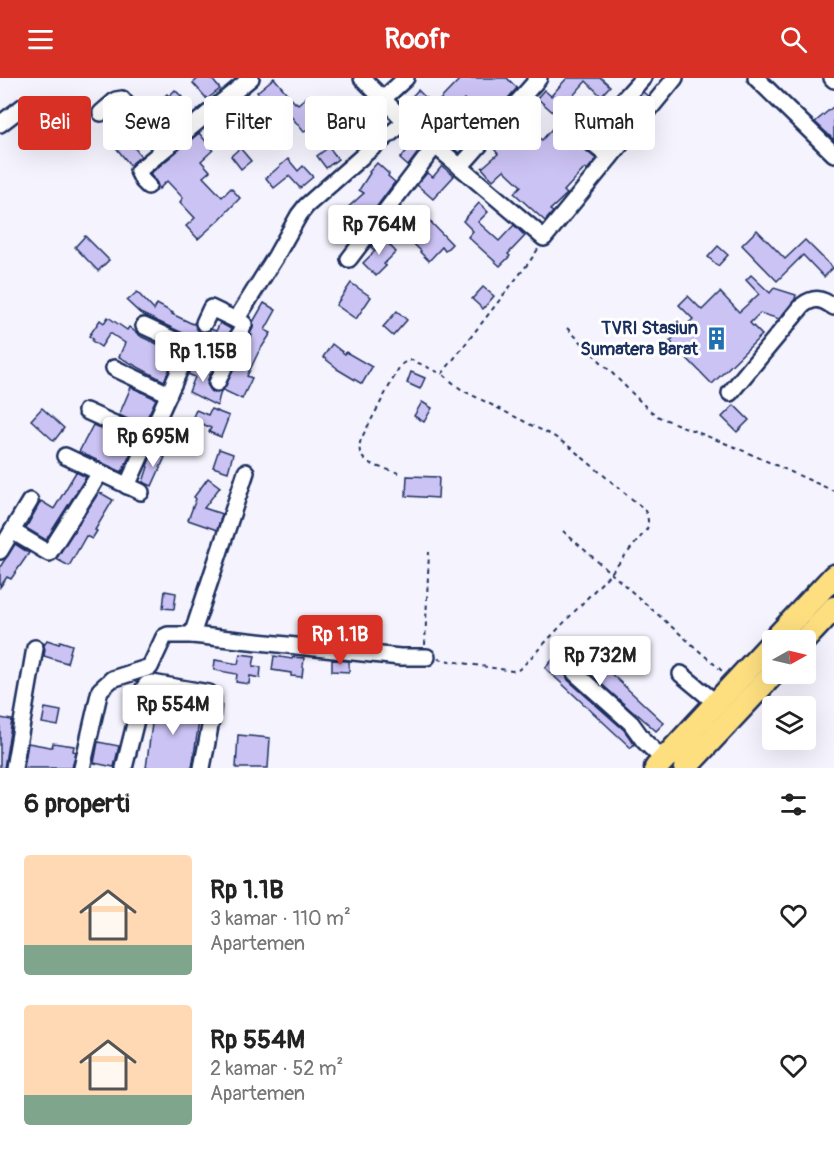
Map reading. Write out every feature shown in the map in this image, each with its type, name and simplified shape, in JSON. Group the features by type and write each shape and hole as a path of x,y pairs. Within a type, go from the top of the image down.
{"highway":[{"path":"784,630 834,576"},
{"path":"813,630 834,608"},
{"path":"685,768 707,728 716,703 762,654"},
{"path":"660,764 762,683"}],"street":[{"path":"362,78 380,96"},
{"path":"386,96 406,78"},
{"path":"460,167 539,78"},
{"path":"627,96 643,78 660,95"},
{"path":"440,150 544,238 675,78"},
{"path":"756,78 834,154"},
{"path":"192,126 248,79"},
{"path":"387,103 399,114"},
{"path":"0,124 18,110"},
{"path":"236,320 306,206 399,127"},
{"path":"148,186 138,171 163,150"},
{"path":"349,260 432,150"},
{"path":"602,150 610,157"},
{"path":"730,393 809,300 821,299 834,307"},
{"path":"204,323 211,308 244,324 217,383"},
{"path":"144,326 226,364"},
{"path":"127,486 190,347"},
{"path":"114,368 169,394"},
{"path":"86,411 148,439"},
{"path":"66,456 141,492"},
{"path":"192,635 246,472"},
{"path":"12,531 49,553 100,473"},
{"path":"0,551 30,501"},
{"path":"82,768 100,690 112,679 150,667 164,637 174,634 192,635 400,657 428,657"},
{"path":"14,768 35,648"},
{"path":"575,673 631,723 660,764"},
{"path":"681,674 716,703"},
{"path":"124,768 144,688 147,684 152,683 209,693 212,696 213,702 202,768"}],"path":[{"path":"442,374 530,261 544,238"},
{"path":"567,328 648,409 659,417 737,448 834,491"},
{"path":"399,473 368,463 361,457 358,448 400,366 412,360 442,374 462,390 555,437 644,509 648,516 647,529 611,573 518,670 428,657 425,651 429,552"},
{"path":"563,531 736,683"}],"building":[{"path":"199,78 211,78 220,89 211,96 204,96 193,83"},
{"path":"274,78 289,96 260,96 257,92"},
{"path":"461,78 507,78 517,88 510,96 444,96"},
{"path":"567,78 601,78 610,86 601,96 586,81 573,96 553,96 553,112 541,102 541,96 539,96 544,90 551,96"},
{"path":"175,90 181,96 169,96"},
{"path":"418,90 424,96 412,96"},
{"path":"305,98 305,131 293,119 293,101 298,104"},
{"path":"834,106 834,140 815,122"},
{"path":"553,128 553,150 585,150 596,159 564,191 567,194 550,210 553,212 545,221 514,193 521,186 504,170 493,180 482,168 498,154 495,150 541,150 542,140"},
{"path":"199,133 204,139 204,150 213,150 201,161 210,171 203,177 222,197 231,188 240,198 198,239 186,226 195,218 180,202 183,198 167,181 159,189 150,174 179,150 192,150 192,139"},
{"path":"118,150 136,150 141,156 130,165"},
{"path":"238,150 242,150 251,161 241,169 231,156"},
{"path":"325,150 331,150 338,159 326,168 317,156"},
{"path":"407,150 420,150 408,166 400,159"},
{"path":"288,159 298,171 303,166 313,177 300,188 289,176 274,188 266,178"},
{"path":"377,163 395,182 361,228 345,210 364,193 359,190"},
{"path":"442,166 454,176 433,199 417,185 427,173 433,177"},
{"path":"479,203 488,212 478,222 499,241 514,225 525,236 500,266 468,237 473,231 463,221"},
{"path":"417,208 452,244 445,251 442,247 429,261 390,221 399,210 407,218"},
{"path":"757,230 785,259 805,240 833,268 824,277 803,255 777,281 742,245"},
{"path":"85,236 109,260 98,271 75,247"},
{"path":"382,237 396,252 376,276 363,263 375,251 371,247"},
{"path":"718,246 728,255 718,266 708,257"},
{"name":"TVRI Stasiun Sumatera Barat","path":"751,275 770,293 774,288 796,295 795,299 779,319 760,313 750,323 762,335 712,384 670,341 693,319 679,305 688,296 702,310 720,292 739,312 759,294 746,280"},
{"path":"351,283 371,297 356,319 336,305"},
{"path":"483,287 494,296 483,309 472,299"},
{"path":"137,292 154,310 157,304 193,324 195,322 200,332 205,333 211,329 216,331 220,323 231,329 221,351 140,313 127,301"},
{"path":"264,303 276,310 265,330 271,333 247,376 252,378 242,399 223,390 252,335 250,334 253,322"},
{"path":"397,311 407,320 393,336 383,327"},
{"path":"108,317 127,330 129,327 142,337 177,353 164,381 119,357 125,343 110,333 101,347 92,341 93,339 89,336 100,320 104,323"},
{"path":"332,344 345,354 346,352 372,367 362,384 337,369 323,357"},
{"path":"195,360 213,369 207,384 212,392 221,391 217,406 189,392 195,377 188,374"},
{"path":"411,372 425,378 420,389 407,383"},
{"path":"131,387 156,399 143,426 119,415"},
{"path":"422,402 432,408 424,422 414,416"},
{"path":"734,405 749,420 737,432 722,417"},
{"path":"42,408 64,428 54,441 31,420"},
{"path":"211,409 229,416 221,437 209,432 211,428 192,419 196,410 208,415"},
{"path":"93,425 135,444 122,472 79,452"},
{"path":"219,449 233,454 228,472 213,467"},
{"path":"153,451 165,457 152,486 143,482"},
{"path":"76,472 86,477 46,540 26,528 41,501 54,509"},
{"path":"407,476 439,477 438,498 406,496"},
{"path":"208,478 220,487 204,508 222,514 217,530 188,520 196,499 194,497"},
{"path":"99,492 113,500 92,539 86,536 69,566 56,559"},
{"path":"15,544 29,553 11,579 7,577 0,587 0,567"},
{"path":"165,591 176,593 174,609 163,608"},
{"path":"573,638 664,723 656,731 581,666 576,663 568,666 565,672 568,680 624,730 634,744 631,748 545,668"},
{"path":"47,640 72,645 67,663 44,656 43,643 45,644"},
{"path":"240,654 255,656 253,666 261,667 260,678 250,676 249,684 236,682 237,674 214,670 215,660 238,664"},
{"path":"274,656 304,658 302,677 272,670"},
{"path":"332,660 349,661 349,672 332,671"},
{"path":"155,702 201,708 192,768 146,768"},
{"path":"45,708 61,711 58,726 42,723"},
{"path":"0,718 12,720 4,768 0,768"},
{"path":"238,735 270,738 268,768 236,768"},
{"path":"98,742 119,746 114,767 94,763"},
{"path":"28,743 50,747 53,743 74,746 73,751 76,752 72,768 24,768"}],"place":[{"name":"TVRI Stasiun Sumatera Barat","path":"716,338"}]}
